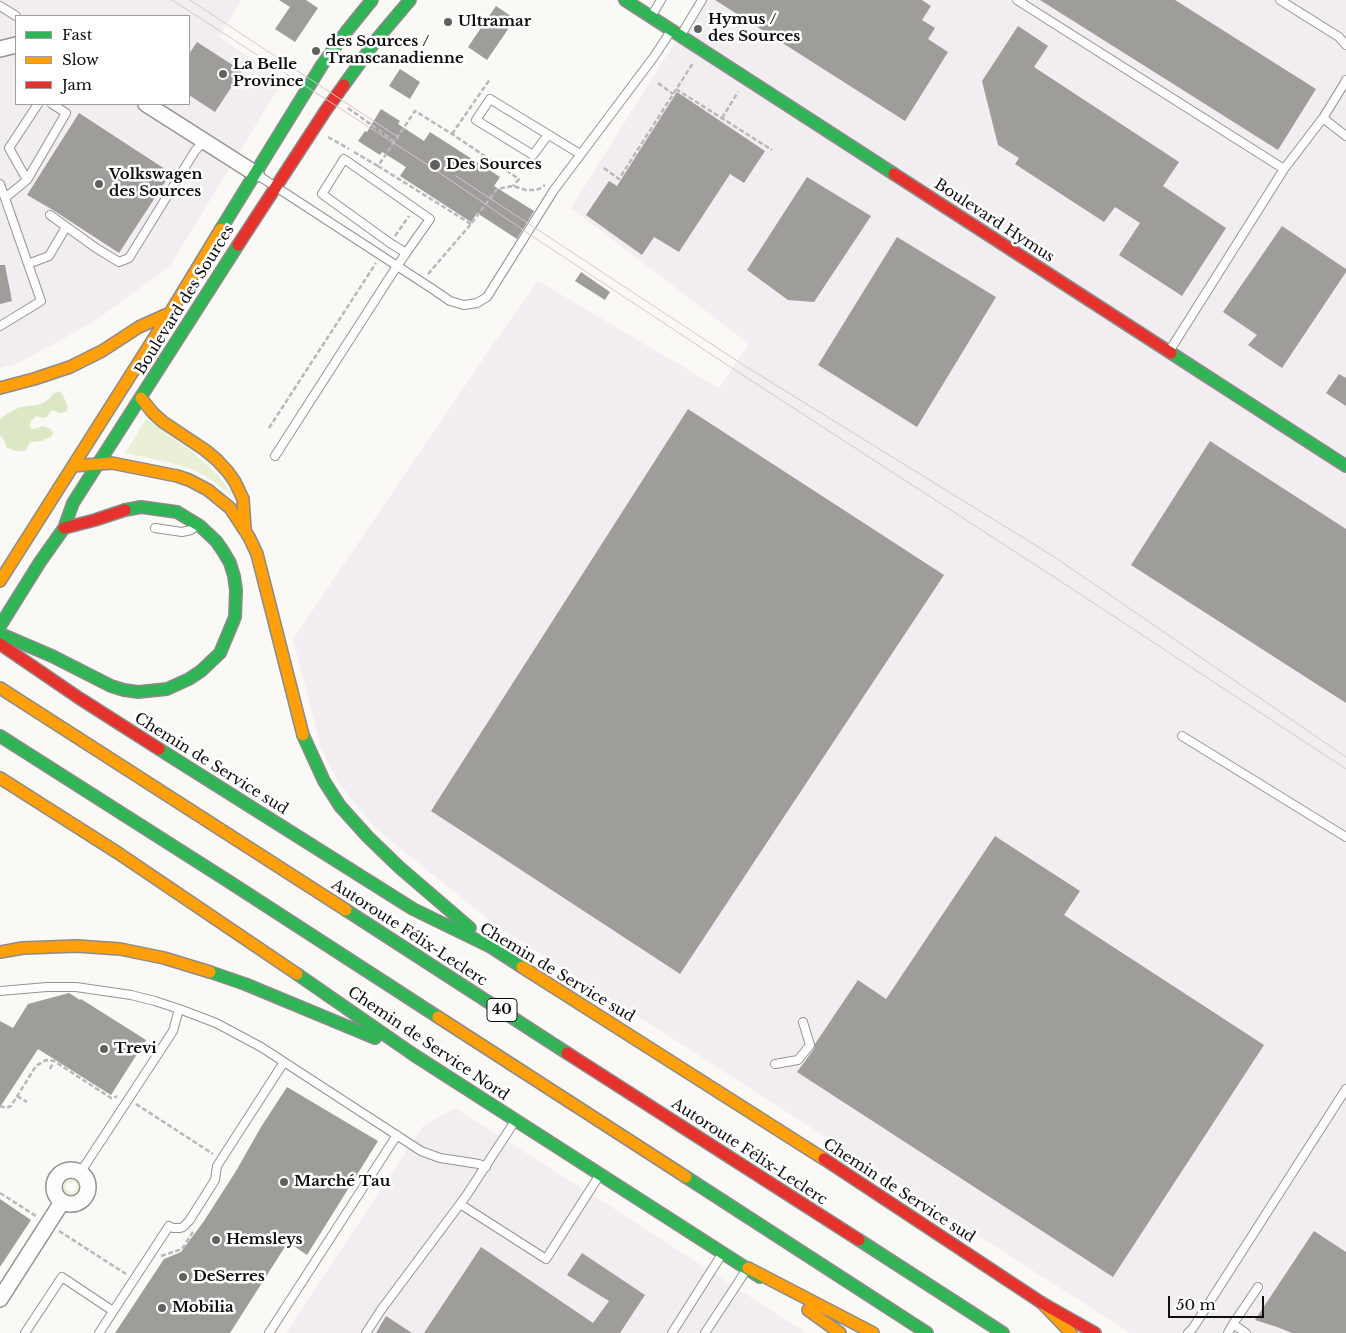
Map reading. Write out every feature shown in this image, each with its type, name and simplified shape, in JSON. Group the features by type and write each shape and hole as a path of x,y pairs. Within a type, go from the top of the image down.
{"main road":[{"name":"Boulevard des Sources","path":"1,579 170,313 322,65 372,0"},
{"name":"Boulevard des Sources","path":"0,626 64,528 73,503 233,252 332,102 377,39 410,0"},
{"name":"Boulevard Hymus","path":"626,0 638,4 651,17 1346,466"},
{"path":"0,388 70,367 102,351 139,327 170,313"},
{"path":"141,398 163,422 205,450 228,472 243,499 244,528"},
{"path":"73,466 100,463 123,464 177,476 208,490 230,508 254,546 260,563 302,733 316,766 331,794 367,836 399,867 491,946"},
{"path":"0,634 52,656 111,686 138,692 167,689 189,680 220,653 235,617 236,590 234,576 224,551 198,524 177,512 141,508 119,511 95,520 64,528"},
{"name":"Chemin de Service sud","path":"0,644 79,698 413,909 491,946 826,1160 1042,1303 1095,1333"},
{"name":"Autoroute Félix-Leclerc","path":"0,688 1002,1333"},
{"path":"0,736 228,881 927,1333"},
{"name":"Chemin de Service Nord","path":"0,778 118,853 320,989 414,1055 748,1268 840,1333"},
{"path":"0,952 23,948 76,946 120,949 164,958 215,973 268,993 414,1055"},
{"path":"748,1268 873,1333"},
{"path":"1042,1303 1072,1333"}],"street":[{"path":"0,49 15,45"},
{"path":"148,105 256,174"},
{"path":"70,1170 80,1173 87,1182 86,1194 79,1202 73,1204 62,1202 55,1194 54,1183 56,1178 65,1171 70,1170"},
{"path":"1,1297 62,1202"}],"lane":[{"path":"651,17 662,0"},
{"path":"256,174 450,301 464,306 477,303 487,297 554,190 580,154 653,58 702,0"},
{"path":"1017,0 1284,169"},
{"path":"1280,0 1339,37 1346,45"},
{"path":"0,6 15,15"},
{"path":"1169,352 1284,169 1323,118 1346,80"},
{"path":"548,135 533,155 476,120 490,99 580,154"},
{"path":"26,180 9,148 37,105"},
{"path":"5,198 26,180 66,113 54,105"},
{"path":"1323,118 1346,136"},
{"path":"50,216 119,262 129,258 195,151 204,141"},
{"path":"276,456 397,266 430,219 344,159 322,194 406,253"},
{"path":"0,184 41,301 0,326"},
{"path":"28,264 49,256 66,228"},
{"path":"155,528 182,532 191,530 198,524"},
{"path":"1182,736 1346,837"},
{"path":"0,990 76,987 131,995 179,1008 233,1031 261,1047 429,1154 486,1167"},
{"path":"80,1173 173,1031 179,1008"},
{"path":"775,1064 798,1060 810,1045 803,1022"},
{"path":"99,1333 169,1226 180,1228 189,1221 215,1180 217,1166 284,1062"},
{"path":"1188,1333 1346,1089"},
{"path":"366,1333 460,1204 515,1121"},
{"path":"269,1333 397,1135"},
{"path":"460,1204 546,1259 600,1175"},
{"path":"672,1333 723,1253"},
{"path":"705,1333 748,1268"},
{"path":"25,1333 62,1277 113,1311"},
{"path":"1228,1333 1258,1287"},
{"path":"1233,1324 1246,1333"}],"path":[{"path":"604,168 618,179 694,61"},
{"path":"452,134 490,79"},
{"path":"658,83 673,94"},
{"path":"676,89 772,150"},
{"path":"722,118 739,91"},
{"path":"346,108 394,141"},
{"path":"471,224 378,166 414,111 519,179 513,186"},
{"path":"426,276 471,224 497,189 513,186 526,190 539,189 550,179"},
{"path":"390,243 423,194"},
{"path":"269,428 381,255"},
{"path":"0,1106 8,1108 36,1066 46,1060 54,1061 111,1098 120,1093"},
{"path":"50,1069 54,1061"},
{"path":"17,1096 27,1102"},
{"path":"135,1104 215,1154"},
{"path":"0,1193 39,1218"},
{"path":"56,1229 126,1274"}],"shaded area":[{"path":"0,0 241,0 219,37 283,80 170,266 92,323 18,363 0,368"},
{"path":"698,0 1346,0 1346,1333 1130,1333 490,921 374,827 339,783 321,748 293,639 538,281 719,388 749,344 571,208 673,45"},
{"path":"455,1108 806,1333 286,1333 423,1126"}],"green space":[{"path":"59,391 63,395 68,408 66,412 60,413 52,410 47,417 36,416 31,421 30,426 31,429 43,426 51,429 52,436 41,441 30,442 25,451 16,451 6,447 0,435 0,419 20,407 43,403"},
{"path":"146,419 191,451 218,475 234,497 207,477 193,470 125,453"},
{"path":"71,1178 78,1182 80,1187 78,1192 70,1196 65,1193 63,1188 65,1181","holes":["71,1181 75,1182 77,1186 75,1191 69,1192 65,1188 66,1184"]}],"building":[{"path":"279,0 306,0 318,8 295,42 275,29 290,7"},
{"path":"715,0 922,0 931,6 922,20 935,28 928,39 948,52 905,121"},
{"path":"1040,0 1175,0 1316,89 1278,150"},
{"path":"496,6 515,19 487,60 468,47"},
{"path":"1018,26 1048,46 1034,67 1179,162 1163,186 1226,228 1182,296 1119,255 1140,223 1115,207 1104,222 1015,164 1019,158 998,145 982,81"},
{"path":"197,42 242,71 215,112 190,96 190,52"},
{"path":"400,69 420,82 410,99 389,86"},
{"path":"677,92 765,151 744,183 730,174 679,252 654,237 642,255 586,215 609,181 617,186"},
{"name":"Des Sources","path":"381,109 400,121 398,124 424,141 430,132 500,177 494,186 534,211 517,239 477,213 471,222 400,176 406,167 382,152 380,155 358,141 365,131 367,132"},
{"name":"Volkswagen des Sources","path":"79,113 171,173 119,253 27,195"},
{"path":"807,177 871,216 814,302 788,300 747,270"},
{"path":"1282,226 1346,269 1346,272 1282,368 1248,345 1257,335 1223,312"},
{"path":"897,237 996,297 917,427 818,365"},
{"path":"0,265 5,265 12,301 0,304"},
{"path":"581,272 610,292 605,300 575,281"},
{"path":"1339,374 1346,378 1346,406 1326,393"},
{"path":"688,409 944,575 680,974 431,811"},
{"path":"1210,441 1346,529 1346,703 1131,565"},
{"path":"995,836 1080,891 1064,915 1264,1045 1113,1277 797,1072 858,980 886,999"},
{"path":"69,993 146,1040 111,1095 38,1049 0,1107 0,1021 13,1028 28,1004"},
{"path":"287,1087 378,1141 307,1255 288,1242 230,1333 115,1333 164,1259 181,1252 204,1221"},
{"path":"0,1199 31,1220 0,1267"},
{"path":"1314,1231 1346,1252 1346,1333 1292,1333 1255,1320"},
{"path":"481,1247 593,1323 609,1301 567,1275 582,1253 645,1295 620,1333 424,1333"},
{"path":"386,1316 412,1333 376,1333"}],"tram line":[{"path":"172,0 434,169 741,374 1346,769"},
{"path":"190,0 398,137"},
{"path":"456,176 745,366 1056,558 1346,757"}],"traffic: fast":[{"path":"221,229 322,65 372,0"},
{"path":"344,85 377,39 410,0"},
{"path":"625,0 894,174"},
{"path":"0,626 40,562 64,528 73,503 238,245"},
{"path":"1171,353 1346,466"},
{"path":"3,635 52,656 111,686 138,692 167,689 189,679 201,671 220,653 235,617 236,590 230,563 223,551 216,541 200,526 177,512 141,507 125,510"},
{"path":"303,735 324,781 340,806 399,867 470,928"},
{"path":"0,736 438,1017"},
{"path":"159,749 413,909 491,947 522,967"},
{"path":"346,910 567,1053"},
{"path":"210,972 245,984 375,1038"},
{"path":"297,974 414,1055 760,1277"},
{"path":"686,1177 927,1333"},
{"path":"859,1240 1003,1333"}],"traffic: slow":[{"path":"0,581 221,229"},
{"path":"0,388 70,367 102,351 139,327 170,313"},
{"path":"141,398 163,422 205,450 228,472 243,499 245,528"},
{"path":"73,466 112,463 177,476 208,490 230,508 249,537 257,554 303,735"},
{"path":"0,688 346,910"},
{"path":"0,778 118,853 297,974"},
{"path":"0,952 23,948 77,946 120,949 164,958 210,972"},
{"path":"522,967 824,1159"},
{"path":"438,1017 686,1177"},
{"path":"748,1268 873,1333"},
{"path":"1042,1303 1071,1333"},
{"path":"808,1310 840,1333"}],"traffic: jam":[{"path":"238,245 344,85"},
{"path":"894,174 1171,353"},
{"path":"64,528 125,510"},
{"path":"0,644 79,698 159,749"},
{"path":"567,1053 859,1240"},
{"path":"824,1159 1042,1303 1095,1333"}],"place":[{"name":"Ultramar","path":"448,22"},
{"name":"Hymus / des Sources","path":"698,29"},
{"name":"des Sources / Transcanadienne","path":"316,51"},
{"name":"La Belle Province","path":"223,74"},
{"name":"Des Sources","path":"435,165"},
{"name":"Volkswagen des Sources","path":"99,184"},
{"name":"Trevi","path":"104,1049"},
{"name":"Marché Tau","path":"284,1182"},
{"name":"Hemsleys","path":"216,1240"},
{"name":"DeSerres","path":"183,1277"},
{"name":"Mobilia","path":"162,1308"}]}
